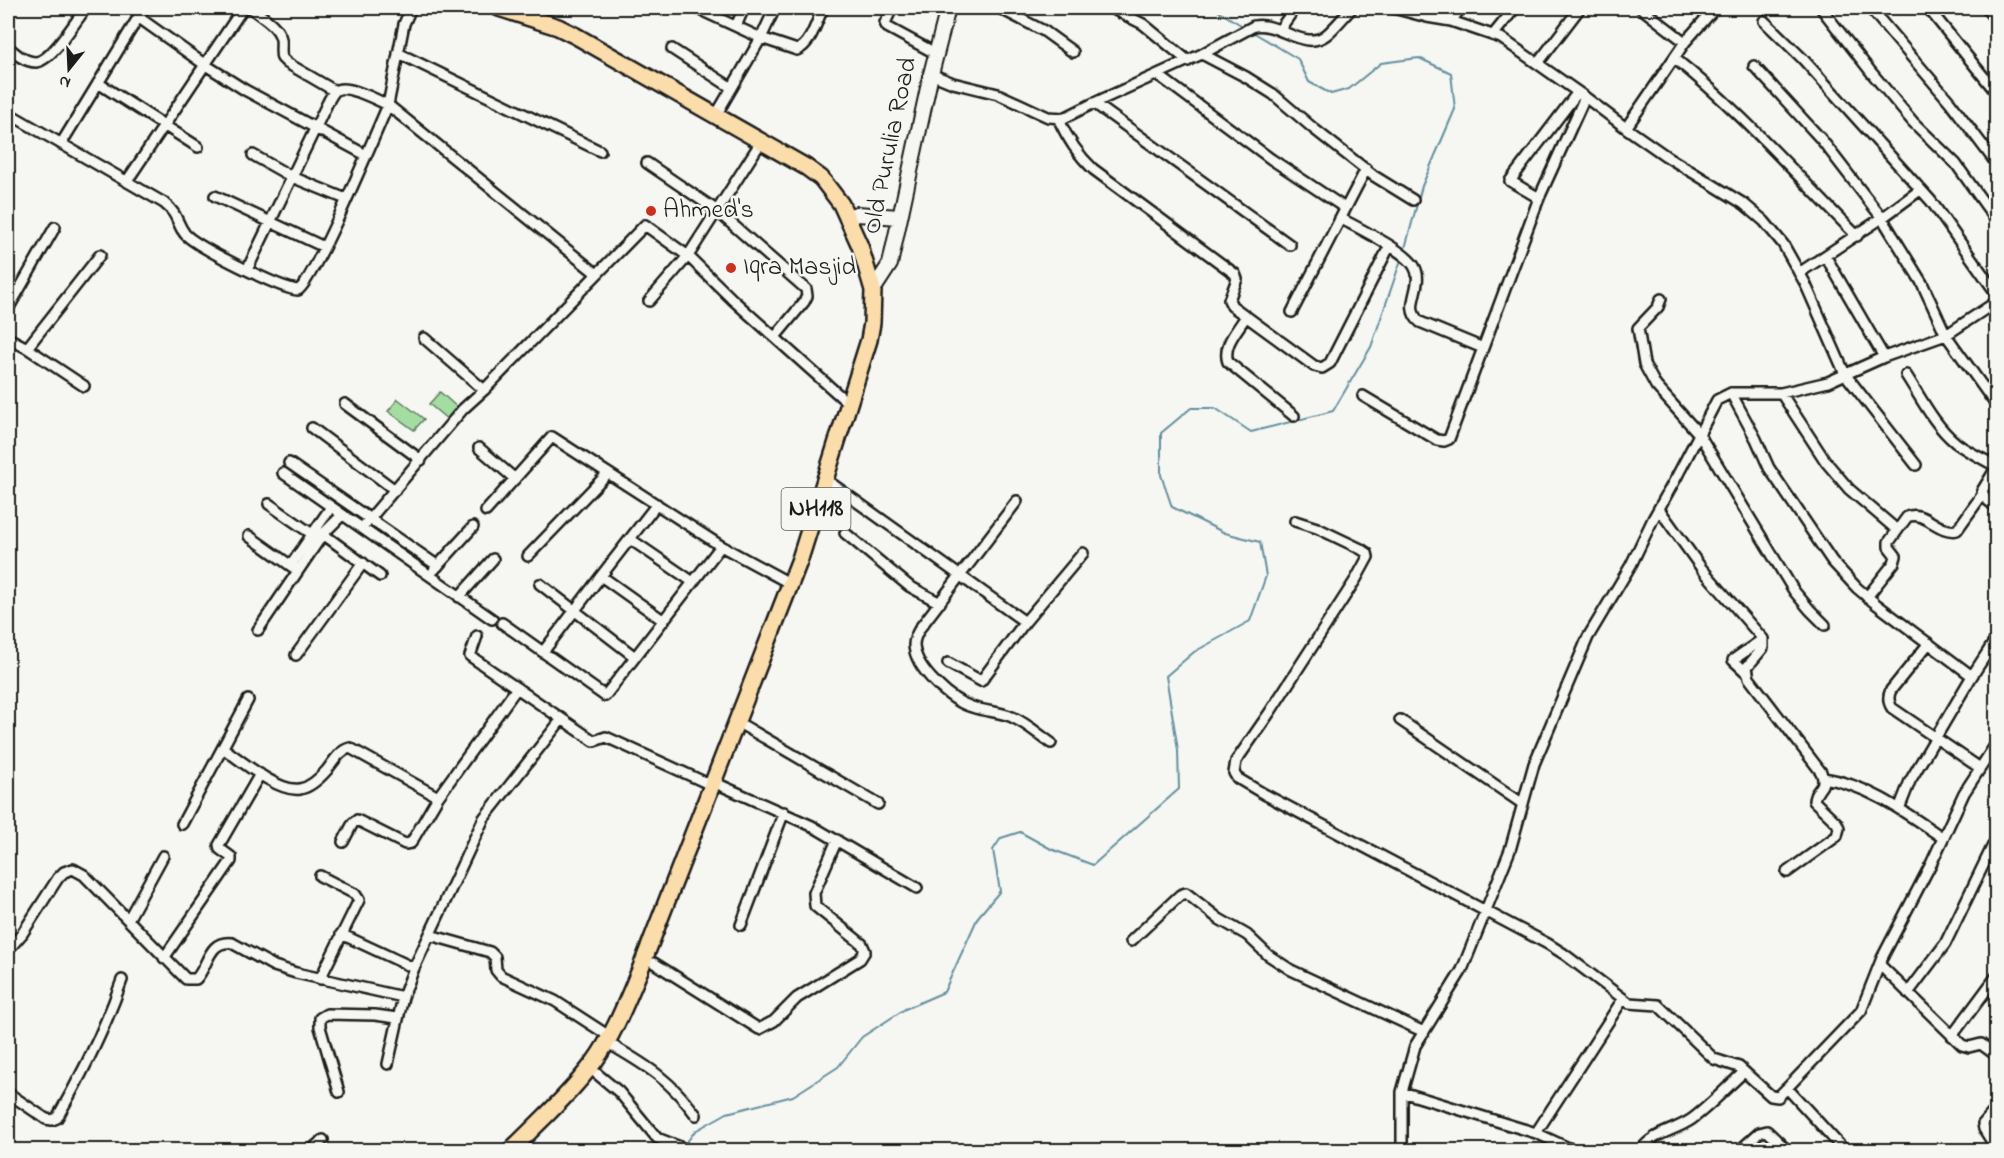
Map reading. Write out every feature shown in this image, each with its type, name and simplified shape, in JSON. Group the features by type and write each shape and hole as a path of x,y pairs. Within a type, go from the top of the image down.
{"highway":[{"name":"NH118","path":"499,8 558,27 576,36 761,142 821,178 852,215"},
{"name":"NH118","path":"511,1150 574,1085 611,1041 716,785 744,726 804,575 870,369 881,317 882,296 860,246 845,192 836,180 804,157 718,110 585,32 566,23 520,8"},
{"name":"NH118","path":"523,1150 580,1092 596,1072 654,963 716,785 791,584 870,331 876,284"}],"main road":[{"name":"Old Purulia Road","path":"876,284 890,264 935,53 948,8"},
{"path":"852,215 899,217"}],"street":[{"path":"8,47 22,58 30,61 43,61 51,54 86,8"},
{"path":"62,144 144,8"},
{"path":"127,181 243,8"},
{"path":"251,8 277,31 281,39 281,54 287,63 335,91 349,89 388,105 597,274"},
{"path":"8,113 127,181 172,210 181,228 192,240 247,270 298,290 306,283 324,247 388,105 404,24 411,8"},
{"path":"696,8 791,50 802,49 807,43 823,8"},
{"path":"736,26 744,8"},
{"path":"718,110 761,38 775,8"},
{"path":"892,8 885,23 887,27 935,53"},
{"path":"999,8 1044,32 1073,52"},
{"path":"1111,8 1143,24 1188,61"},
{"path":"1280,29 1290,15 1284,8"},
{"path":"931,74 953,83 998,94 1048,117 1064,118 1188,61 1254,26 1263,24 1304,39 1320,39 1352,8"},
{"path":"1393,8 1451,21 1493,35 1538,63 1666,156 1743,204 1764,221 1783,244 1799,273 1845,374 1916,465"},
{"path":"1451,21 1461,8"},
{"path":"1493,35 1515,8"},
{"path":"1538,63 1580,8"},
{"path":"1641,8 1685,42"},
{"path":"1626,128 1685,42 1715,8"},
{"path":"1821,8 1913,122 1956,164 1996,220"},
{"path":"1870,8 1950,102 1996,163"},
{"path":"1928,8 1996,92"},
{"path":"1986,8 1996,20"},
{"path":"138,17 245,90 366,155"},
{"path":"1764,21 1802,58 1931,201 1996,293"},
{"path":"672,49 732,88"},
{"path":"398,53 600,151"},
{"path":"1202,54 1273,94 1366,169 1413,201"},
{"path":"1674,58 1709,86 1755,130 1857,236"},
{"path":"1754,66 1821,139 1882,218 1922,283 1946,335 1996,405"},
{"path":"1158,75 1271,159 1345,208"},
{"path":"98,83 198,147"},
{"path":"247,270 335,91"},
{"path":"1363,396 1437,440 1447,441 1450,437 1539,198 1582,94"},
{"path":"1539,198 1510,181 1582,94"},
{"path":"1094,103 1290,244"},
{"path":"1058,118 1079,156 1093,169 1235,274 1237,279 1229,302 1314,366 1322,368 1330,363 1389,247"},
{"path":"649,301 688,256 761,142"},
{"path":"253,155 292,177 346,199"},
{"path":"647,164 716,210 806,289 807,296 804,302 775,338"},
{"path":"1292,312 1366,169"},
{"path":"1799,273 1857,236 1920,190"},
{"path":"215,196 324,247"},
{"path":"1340,218 1410,261 1419,277 1412,308 1415,318 1483,348"},
{"path":"362,528 463,410 645,225 688,256 849,404"},
{"path":"8,309 55,227"},
{"path":"27,348 100,255"},
{"path":"1826,257 1884,357"},
{"path":"1661,299 1658,307 1638,328 1644,364 1656,386 1700,434 1794,591 1825,625"},
{"path":"1402,1150 1402,1092 1415,1046 1462,970 1510,850 1534,764 1588,638 1631,565 1716,400 1731,393 1781,393 1828,382 1884,357 1946,335 1996,302"},
{"path":"1246,316 1228,345 1226,352 1228,362 1294,416"},
{"path":"8,338 84,386"},
{"path":"424,338 484,390"},
{"path":"1867,597 1896,560 1896,556 1888,545 1907,517 1912,514 1946,530 1956,530 1982,495 1996,467 1956,443 1939,426 1906,375"},
{"path":"1731,393 1769,468 1833,561 1867,597 1972,676"},
{"path":"1781,393 1826,462 1849,489 1897,530"},
{"path":"345,404 421,460"},
{"path":"312,428 395,490"},
{"path":"486,510 552,437 721,546 791,584"},
{"path":"479,448 515,478"},
{"path":"289,463 438,566"},
{"path":"283,473 492,619"},
{"path":"528,556 608,473"},
{"path":"832,484 1025,622"},
{"path":"1982,495 1996,507"},
{"path":"1017,501 920,628 915,640 916,653 927,673 942,689 963,704 1014,717 1051,743"},
{"path":"269,504 312,534 324,534 381,576"},
{"path":"543,652 657,504"},
{"path":"258,630 295,568 312,534 331,507"},
{"path":"1659,509 1702,569 1762,639 1763,648 1747,667 1749,678 1824,778 1824,783 1814,801 1837,823 1839,828 1837,836 1787,872"},
{"path":"295,568 342,515"},
{"path":"1295,521 1317,528 1361,549 1367,553 1368,557 1270,712 1236,761 1234,773 1242,782 1564,954 1623,999 1634,1005 1658,1005 1714,1059 1734,1064 1771,1096 1778,1097 1861,1011 1880,965 1964,793 1996,746"},
{"path":"429,575 473,527"},
{"path":"845,532 909,586 940,603"},
{"path":"249,536 295,568"},
{"path":"630,538 693,582"},
{"path":"502,623 605,696 721,546"},
{"path":"948,663 981,681 1025,622 1083,553"},
{"path":"459,597 493,559"},
{"path":"296,656 363,563"},
{"path":"602,576 664,621"},
{"path":"540,584 635,657"},
{"path":"477,636 470,656 594,741 606,737 784,812 837,840 917,888"},
{"path":"1747,673 1733,660 1762,639"},
{"path":"1899,808 1910,781 1996,639"},
{"path":"1929,643 1891,690 1889,699 1892,708 1980,768"},
{"path":"343,842 352,823 357,820 405,844 411,843 438,797 517,688"},
{"path":"182,824 248,700"},
{"path":"388,1064 397,1018 414,968 484,818 562,719"},
{"path":"1400,720 1522,804"},
{"path":"744,726 878,804"},
{"path":"223,748 260,774 286,788 302,789 322,775 345,749 350,748 438,797"},
{"path":"164,958 231,861 231,857 220,849 219,845 260,774"},
{"path":"1824,778 1843,781 1899,808 1943,838"},
{"path":"741,925 784,812"},
{"path":"1908,993 1945,944 1996,839"},
{"path":"654,963 759,1029 774,1021 797,998 864,955 862,944 818,910 813,900 837,840"},
{"path":"128,920 163,856"},
{"path":"8,950 22,934 58,878 69,869 78,870 182,976 192,980 200,975 212,950 221,943 225,943 232,944 274,966 403,997"},
{"path":"320,876 358,897 358,904 320,978"},
{"path":"1131,941 1180,895 1186,893 1219,919 1247,935 1268,955 1291,970 1424,1032"},
{"path":"341,934 414,968"},
{"path":"430,935 490,952 495,957 498,973 555,1001 650,1067 670,1083 696,1115"},
{"path":"1880,965 1965,1047 1980,1044 1996,1055"},
{"path":"1952,1036 1996,977"},
{"path":"8,1093 46,1119 57,1118 79,1081 100,1038 122,980"},
{"path":"1536,1133 1623,999"},
{"path":"339,1092 320,1028 320,1018 327,1014 397,1018"},
{"path":"596,1072 619,1092 657,1138 688,1150"},
{"path":"1641,1150 1659,1134 1692,1119 1744,1072"},
{"path":"1787,1088 1844,1150"},
{"path":"1402,1092 1536,1133 1573,1150"},
{"path":"1996,1109 1983,1124 1996,1148"},
{"path":"1740,1150 1759,1133 1767,1131 1787,1150"},
{"path":"312,1150 323,1140"}],"green space":[{"path":"440,392 458,408 448,420 429,404"},
{"path":"398,399 424,419 414,430 388,411"}],"waterway":[{"path":"1213,8 1246,28"},
{"path":"1251,31 1298,59 1309,82 1331,94 1349,89 1381,63 1419,58 1451,73 1455,109 1422,186 1404,252"},
{"path":"684,1146 695,1131 727,1113 793,1096 838,1067 862,1037 905,1009 944,992 978,917 1000,891 993,850 1001,838 1020,832 1051,849 1093,865 1179,789 1178,750 1166,676 1194,652 1250,621 1266,576 1260,542 1225,533 1172,507 1161,475 1161,433 1191,408 1215,408 1251,432 1333,411 1371,347 1402,257"}],"place":[{"name":"Ahmed's","path":"651,211"},
{"name":"Iqra Masjid","path":"731,268"}]}
